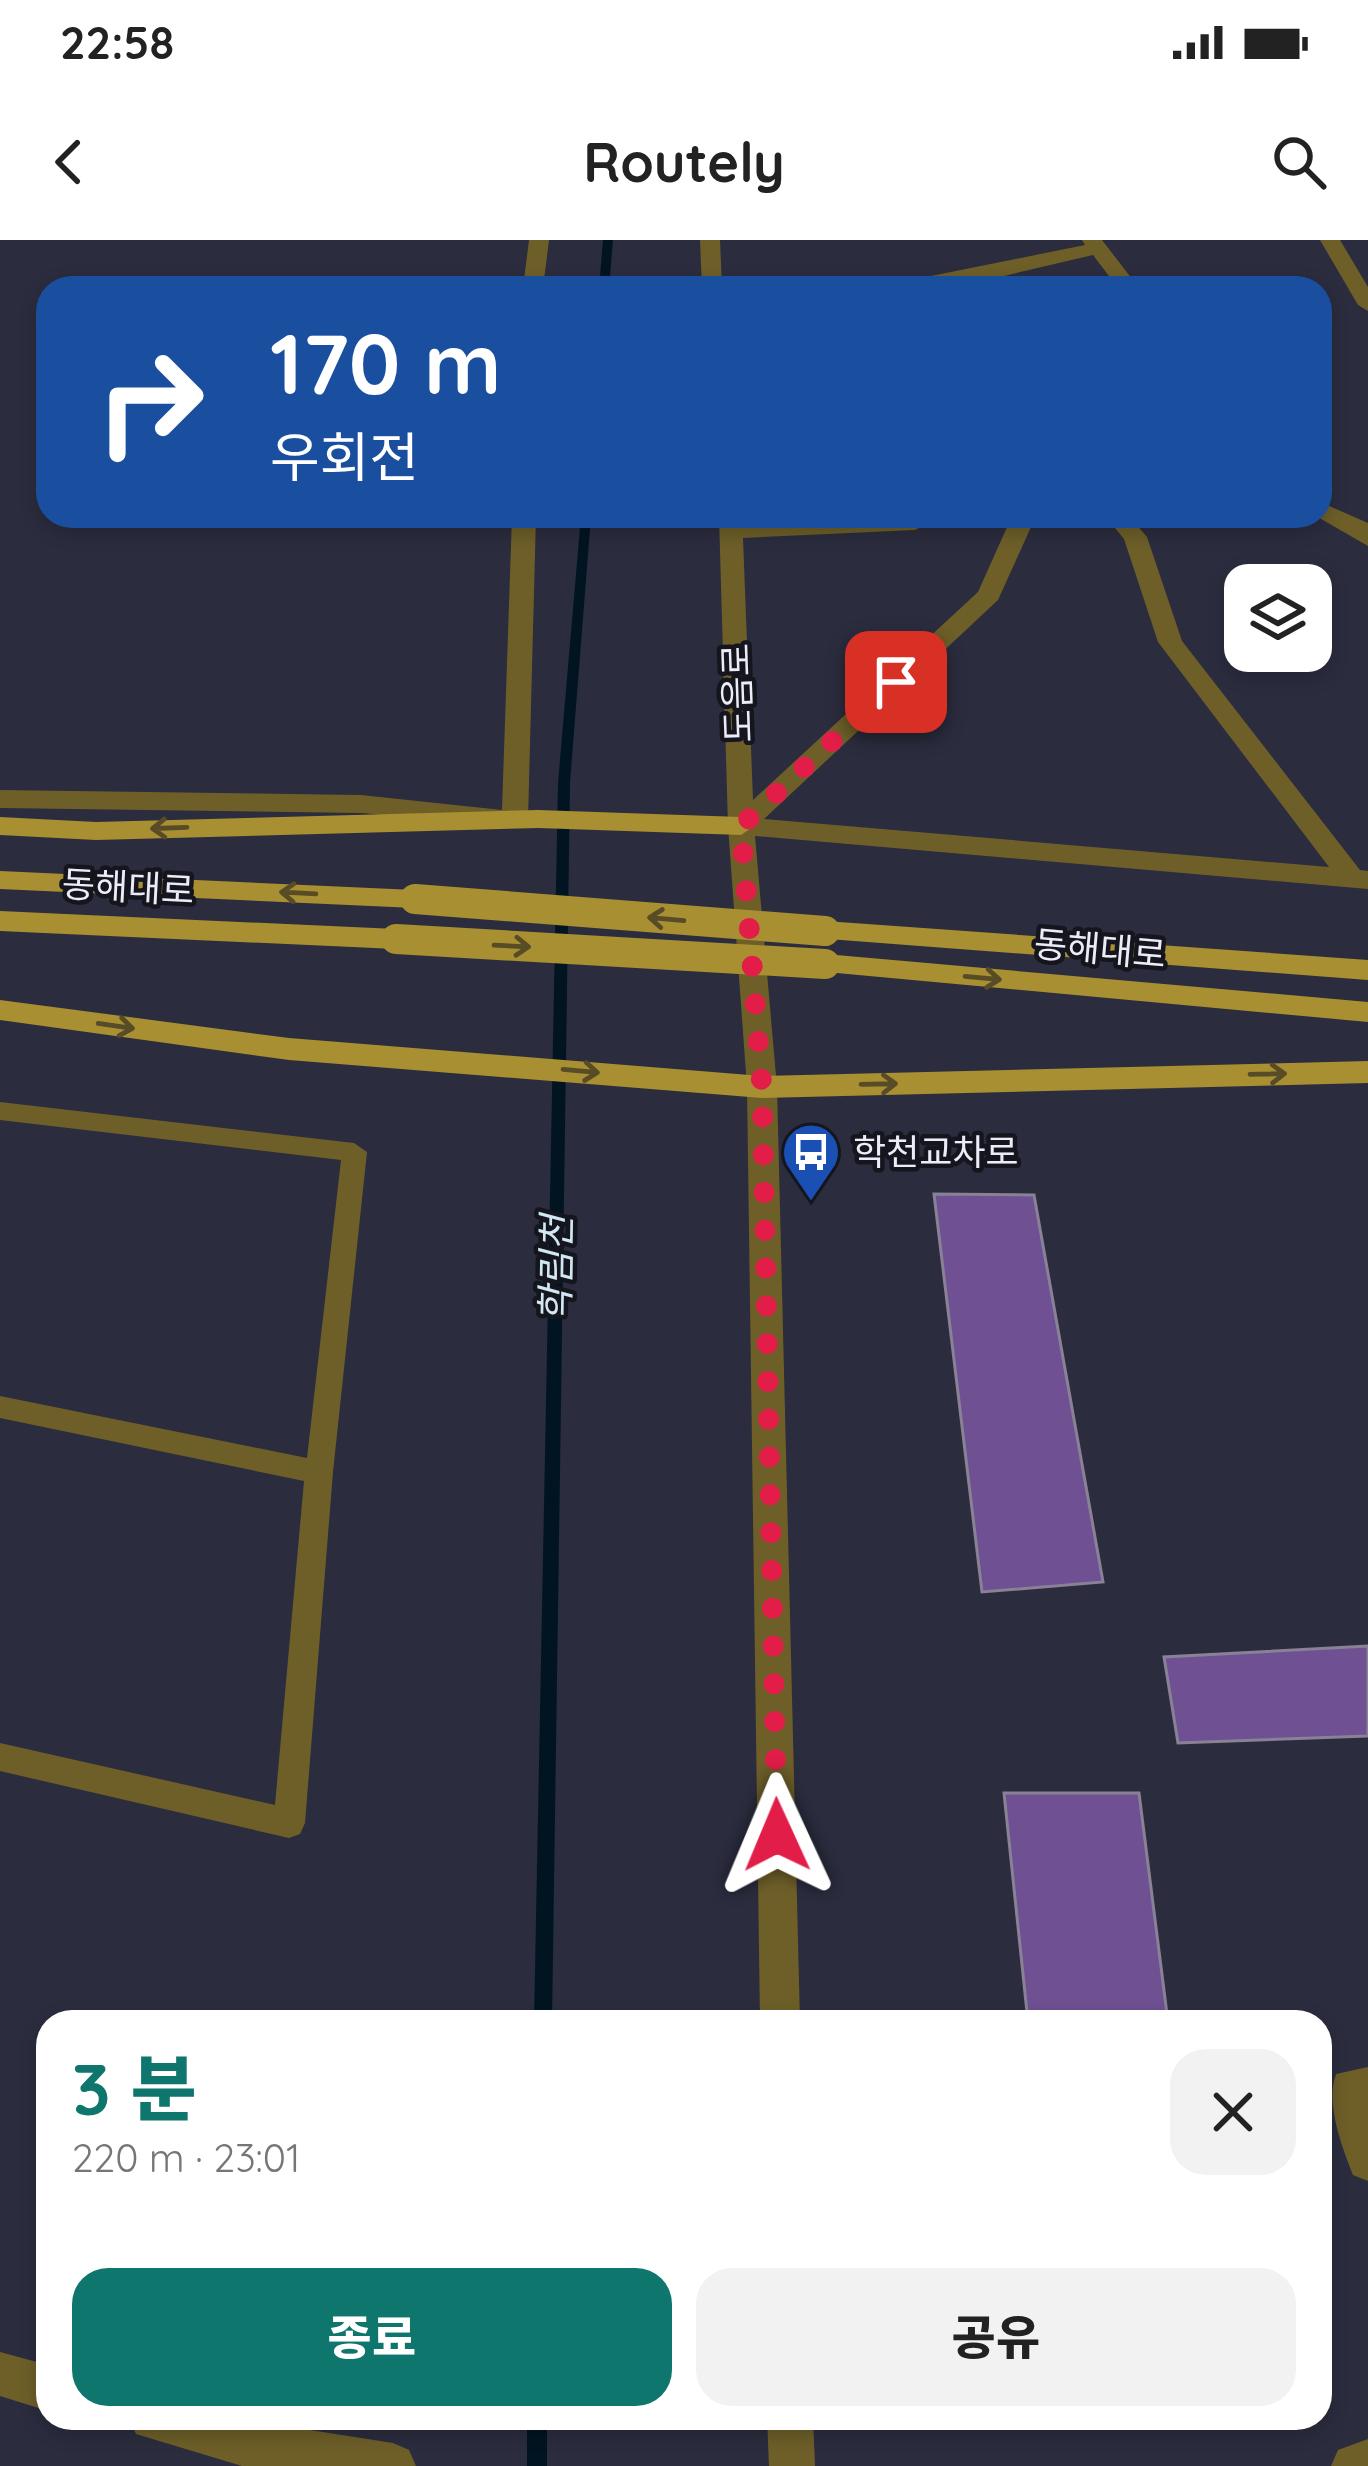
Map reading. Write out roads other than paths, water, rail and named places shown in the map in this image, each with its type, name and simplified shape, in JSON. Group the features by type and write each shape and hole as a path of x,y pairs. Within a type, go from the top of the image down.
{"main road":[{"path":"0,826 96,830 526,819 741,826"},
{"path":"0,880 415,899 1368,970"},
{"name":"동해대로","path":"0,921 825,964 1368,1012"},
{"path":"0,1010 290,1049 762,1088 1368,1072"}],"street":[{"path":"534,276 538,240"},
{"path":"710,240 712,276"},
{"path":"1330,240 1368,305"},
{"path":"1000,276 1095,244 1120,276"},
{"path":"1332,515 1365,531 1368,539"},
{"path":"0,800 361,804 526,819 524,528"},
{"name":"도음로","path":"731,528 741,826 762,1088 780,2010"},
{"path":"741,826 989,595 1019,528"},
{"path":"1127,528 1135,537 1170,642 1360,880"},
{"path":"741,826 1360,880"},
{"path":"1368,2088 1351,2089 1368,2160"},
{"path":"0,2374 36,2384"},
{"path":"183,2430 250,2456 393,2466"},
{"path":"790,2430 792,2466"},
{"path":"1354,2466 1368,2462"}],"lane":[{"path":"0,1111 354,1152 319,1472 289,1823 0,1757"},
{"path":"0,1407 319,1472"}],"waterway":[{"name":"학림천","path":"605,276 608,240"},
{"name":"학림천","path":"543,2010 564,783 585,528"},
{"name":"학림천","path":"537,2430 537,2466"}],"place":[{"name":"학천교차로","path":"811,1203"}]}
